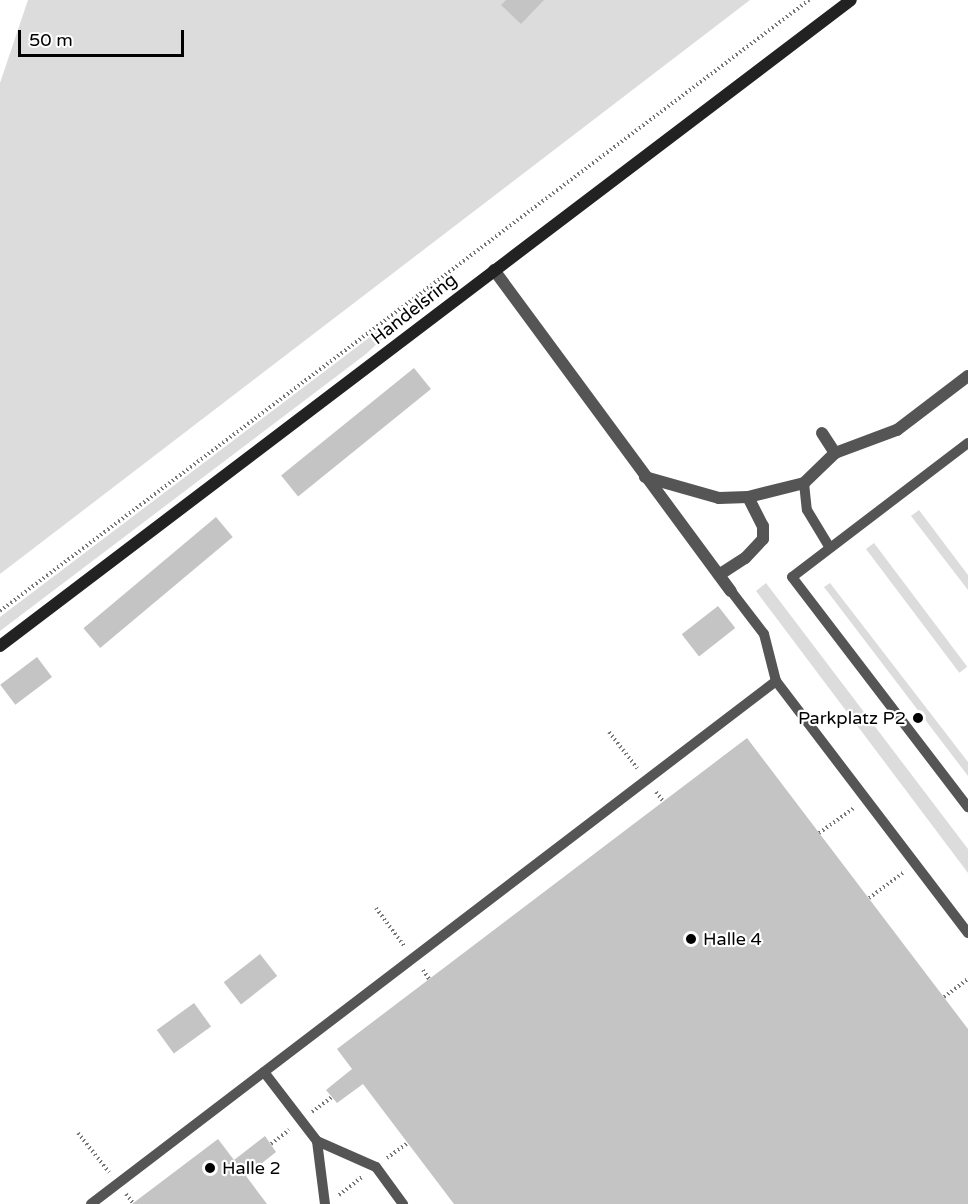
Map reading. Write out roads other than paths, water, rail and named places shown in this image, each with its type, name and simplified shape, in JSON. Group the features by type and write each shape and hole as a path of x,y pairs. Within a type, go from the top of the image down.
{"main road":[{"name":"Handelsring","path":"0,646 851,0"}],"street":[{"path":"494,270 731,591"},
{"path":"645,477 719,498 748,497 804,483 835,453 897,430 968,376"},
{"path":"822,433 835,453"},
{"path":"719,575 763,539 763,526 748,497"}],"lane":[{"path":"968,443 792,577 968,807"},
{"path":"804,483 807,510 830,548"},
{"path":"731,591 764,634 776,681 968,933"},
{"path":"91,1204 776,681"},
{"path":"264,1072 318,1141 376,1167 403,1204"},
{"path":"318,1141 325,1204"}],"place":[{"name":"Parkplatz P2","path":"918,718"},
{"name":"Halle 4","path":"691,939"},
{"name":"Halle 2","path":"210,1168"}]}
